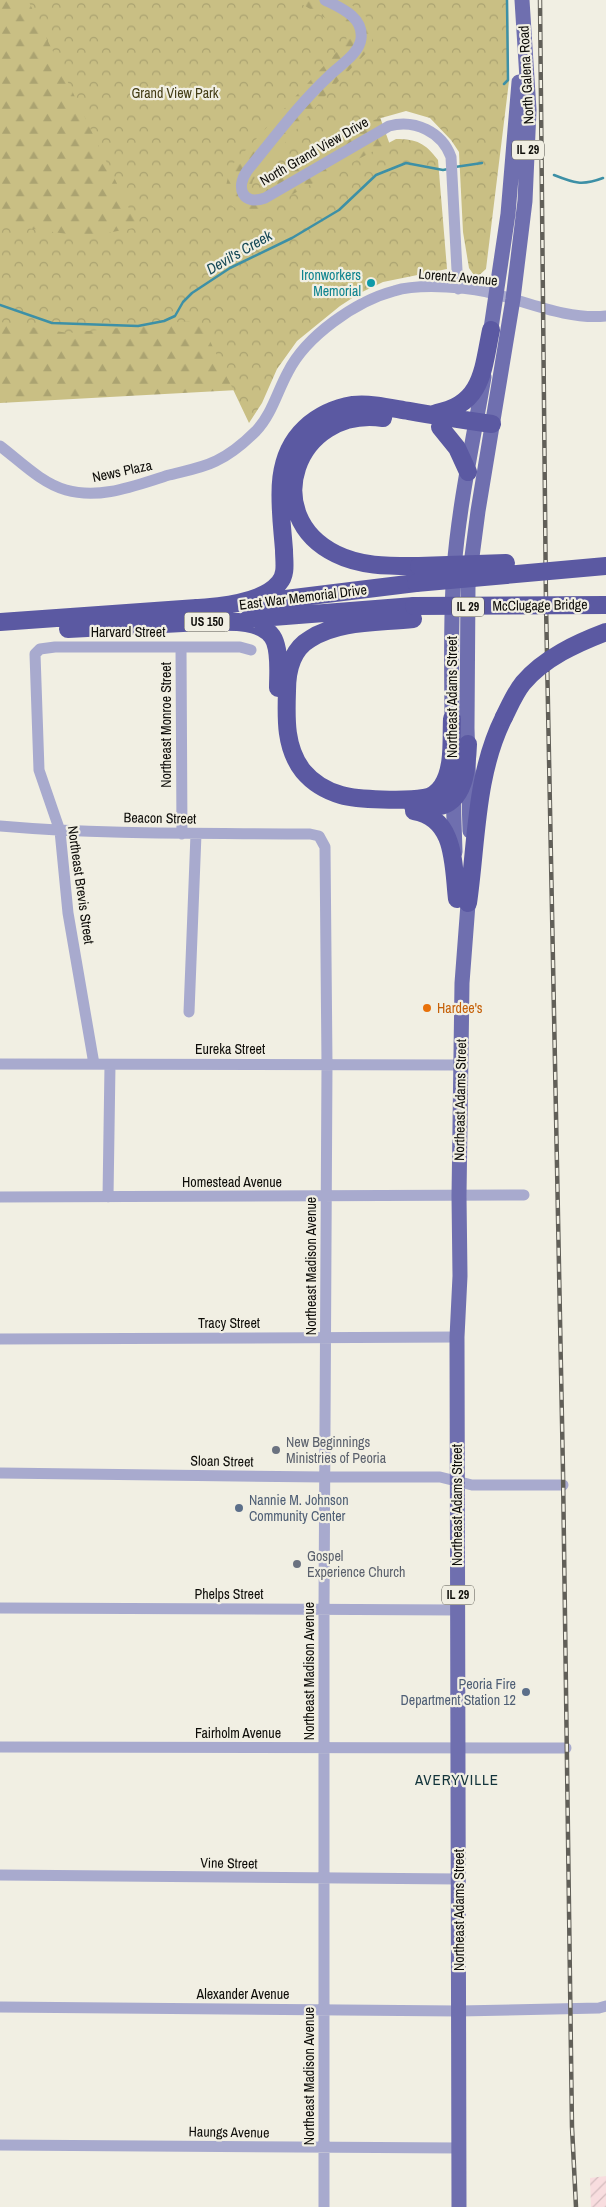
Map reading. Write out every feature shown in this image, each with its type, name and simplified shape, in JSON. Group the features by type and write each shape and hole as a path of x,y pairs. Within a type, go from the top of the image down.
{"highway":[{"path":"415,412 442,412 458,406 470,397 480,380 491,330"},
{"path":"188,616 244,601 265,593 280,582 285,567 280,492 282,474 285,458 292,444 308,426 332,411 353,405 415,412 483,428"},
{"path":"483,428 440,427 364,416 342,421 328,428 306,447 295,473 294,499 298,514 305,528 322,546 337,555 364,563 417,574 606,564"},
{"path":"440,427 457,448 468,472"},
{"name":"East War Memorial Drive","path":"0,633 188,616 296,599 417,574"},
{"name":"McClugage Bridge","path":"413,613 606,605"},
{"path":"413,613 334,628 311,638 296,651 287,674 287,724 293,752 304,772 312,780 336,793 360,797 424,798 438,791 445,782 450,759 452,719"},
{"name":"East War Memorial Drive","path":"0,622 188,616 413,613"},
{"path":"188,616 260,625 268,631 277,648 280,730 286,757 298,777 317,793 336,802 419,811 435,818 442,826 450,844 463,901"},
{"path":"463,901 485,773 496,733 504,717 520,688 541,667 588,638 606,632"},
{"path":"359,805 436,807 444,805 453,798 466,772 468,744"}],"main road":[{"name":"North Galena Road","path":"497,294 508,214 518,107 522,0"},
{"name":"North Galena Road","path":"513,299 522,230 528,159 528,84 522,0"},
{"name":"Northeast Adams Street","path":"463,901 470,854 468,744 469,580 491,330 497,294"},
{"name":"Northeast Adams Street","path":"458,2207 457,1337 460,1276 460,1065 463,901 453,798 452,607 457,539 468,472 483,428 513,299"}],"street":[{"name":"North Grand View Drive","path":"325,0 348,12 355,19 360,30 360,43 351,56 317,88 247,171 240,185 244,195 254,200 264,198 374,134 397,124 412,124 427,130 444,144 451,157 458,289"},
{"name":"Lorentz Avenue","path":"202,466 228,454 256,430 274,406 288,372 296,359 317,336 361,304 395,290 430,286 458,289 497,294 570,314 606,316"},
{"name":"News Plaza","path":"0,446 51,483 77,492 103,493 202,466"},
{"name":"Harvard Street","path":"36,652 50,647 240,647 251,650"},
{"name":"Northeast Monroe Street","path":"181,647 182,834"},
{"name":"Northeast Brevis Street","path":"36,652 34,656 39,770 60,831 68,913 94,1064"},
{"name":"Beacon Street","path":"0,826 60,831 182,834 310,834 319,836"},
{"path":"189,1012 196,834"},
{"name":"Northeast Madison Avenue","path":"319,836 325,848 326,862 327,1064 324,1477 324,2207"},
{"name":"Eureka Street","path":"0,1064 460,1065"},
{"path":"108,1197 110,1064"},
{"name":"Homestead Avenue","path":"0,1197 524,1195"},
{"name":"Tracy Street","path":"0,1339 457,1337"},
{"name":"Sloan Street","path":"0,1473 440,1477 472,1485 563,1485"},
{"name":"Phelps Street","path":"0,1608 458,1610"},
{"name":"Fairholm Avenue","path":"0,1747 566,1748"},
{"name":"Vine Street","path":"0,1875 458,1879"},
{"name":"Alexander Avenue","path":"0,2007 459,2011 599,2008 606,2006"},
{"name":"Haungs Avenue","path":"0,2145 458,2148"}],"shaded area":[{"path":"606,2176 606,2207 591,2207 590,2178"}],"green space":[{"name":"Grand View Park","path":"0,0 393,0 376,106 390,145 366,276 286,347 258,389 0,403"},
{"name":"Grand View Park","path":"28,0 295,0 342,28 347,34 346,42 232,165 228,177 226,197 233,207 240,210 261,211 396,139 415,141 425,146 438,160 447,269 383,282 360,293 340,306 297,341 277,369 262,403 249,423 200,320 68,333 0,322 0,224 87,237 138,227"},
{"path":"342,0 508,0 509,81 486,269 476,278 469,268 463,232 459,152 451,140 430,118 406,111 367,122 260,188 251,188 253,180 332,88 371,48 374,28 362,11"}],"waterway":[{"path":"504,84 508,80 507,0"},
{"name":"Devil's Creek","path":"0,305 52,323 138,326 164,321 175,316 183,302 192,293 230,268 292,238 339,210 376,175 406,163 443,170 448,169"},
{"name":"Devil's Creek","path":"455,167 482,163"},
{"name":"Devil's Creek","path":"554,175 578,183 603,178"}],"railway":[{"path":"540,0 546,604 563,1472 572,2127 576,2207"}],"place":[{"name":"Ironworkers Memorial","path":"371,283"},
{"name":"Hardee's","path":"427,1008"},
{"name":"New Beginnings Ministries of Peoria","path":"276,1450"},
{"name":"Nannie M. Johnson Community Center","path":"239,1508"},
{"name":"Gospel Experience Church","path":"297,1564"},
{"name":"Peoria Fire Department Station 12","path":"526,1692"}],"district":[{"name":"AVERYVILLE","path":"457,1779"}]}
